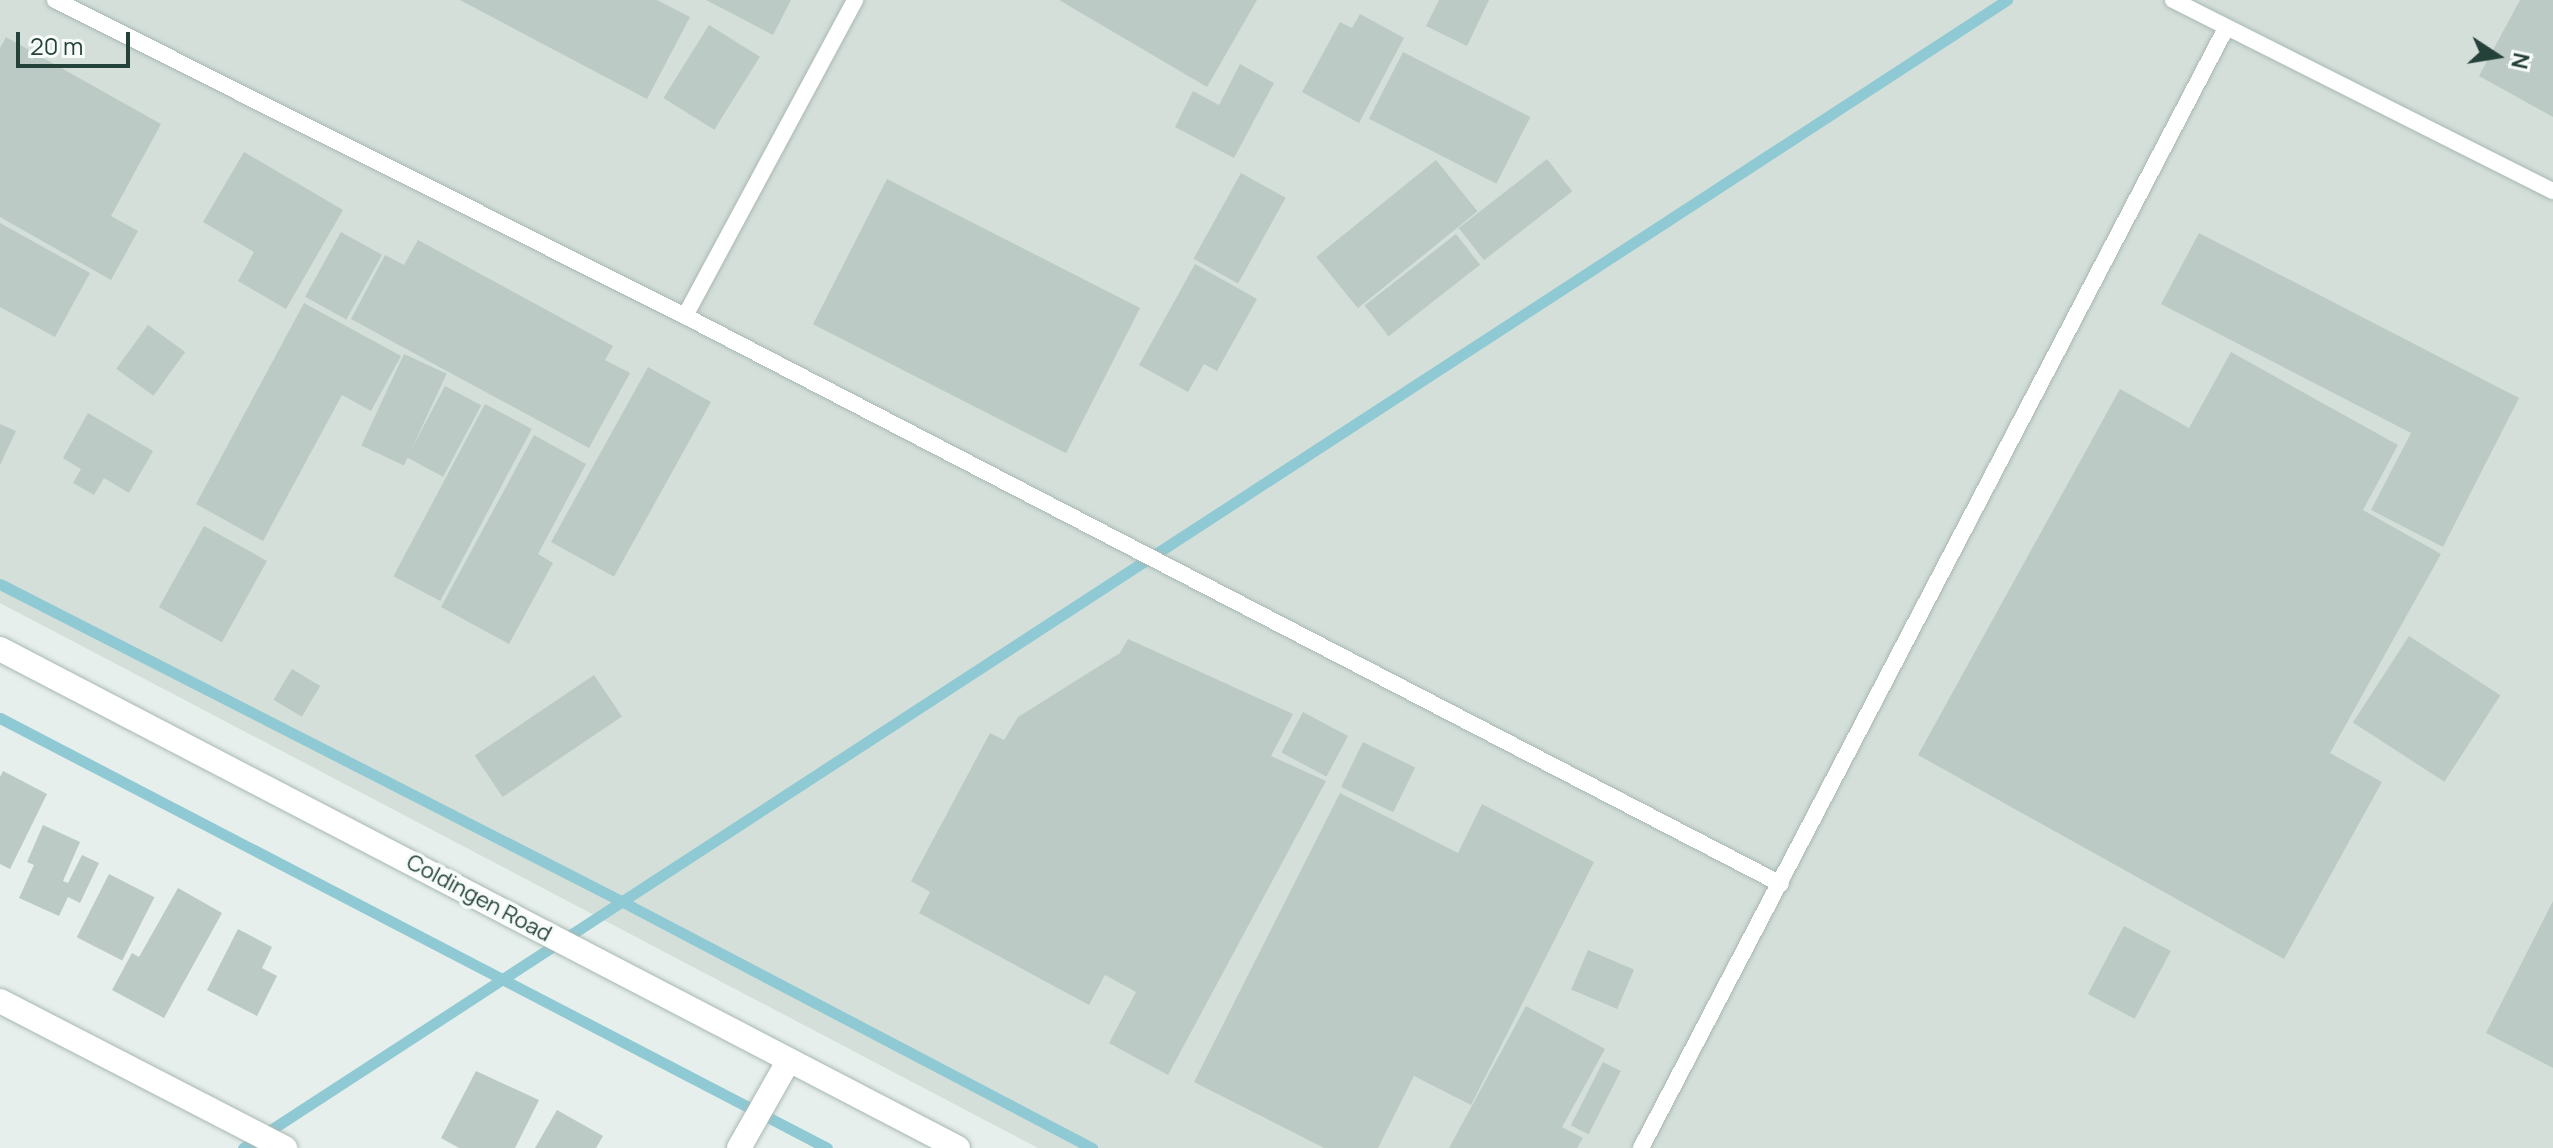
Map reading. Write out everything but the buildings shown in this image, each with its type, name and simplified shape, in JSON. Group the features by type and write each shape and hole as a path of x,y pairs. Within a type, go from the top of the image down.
{"street":[{"name":"Coldingen Road","path":"0,649 958,1148"},
{"path":"0,1001 285,1148"},
{"path":"739,1148 789,1060"}],"lane":[{"path":"55,0 685,316 1781,884"},
{"path":"685,316 855,0"},
{"path":"2173,0 2553,191"},
{"path":"1641,1148 2226,28"}],"shaded area":[{"path":"0,0 2553,0 2553,1148 1038,1148 0,603"}],"waterway":[{"path":"243,1148 2007,0"},
{"path":"0,584 621,901 1092,1148"},
{"path":"0,718 827,1148"}]}
